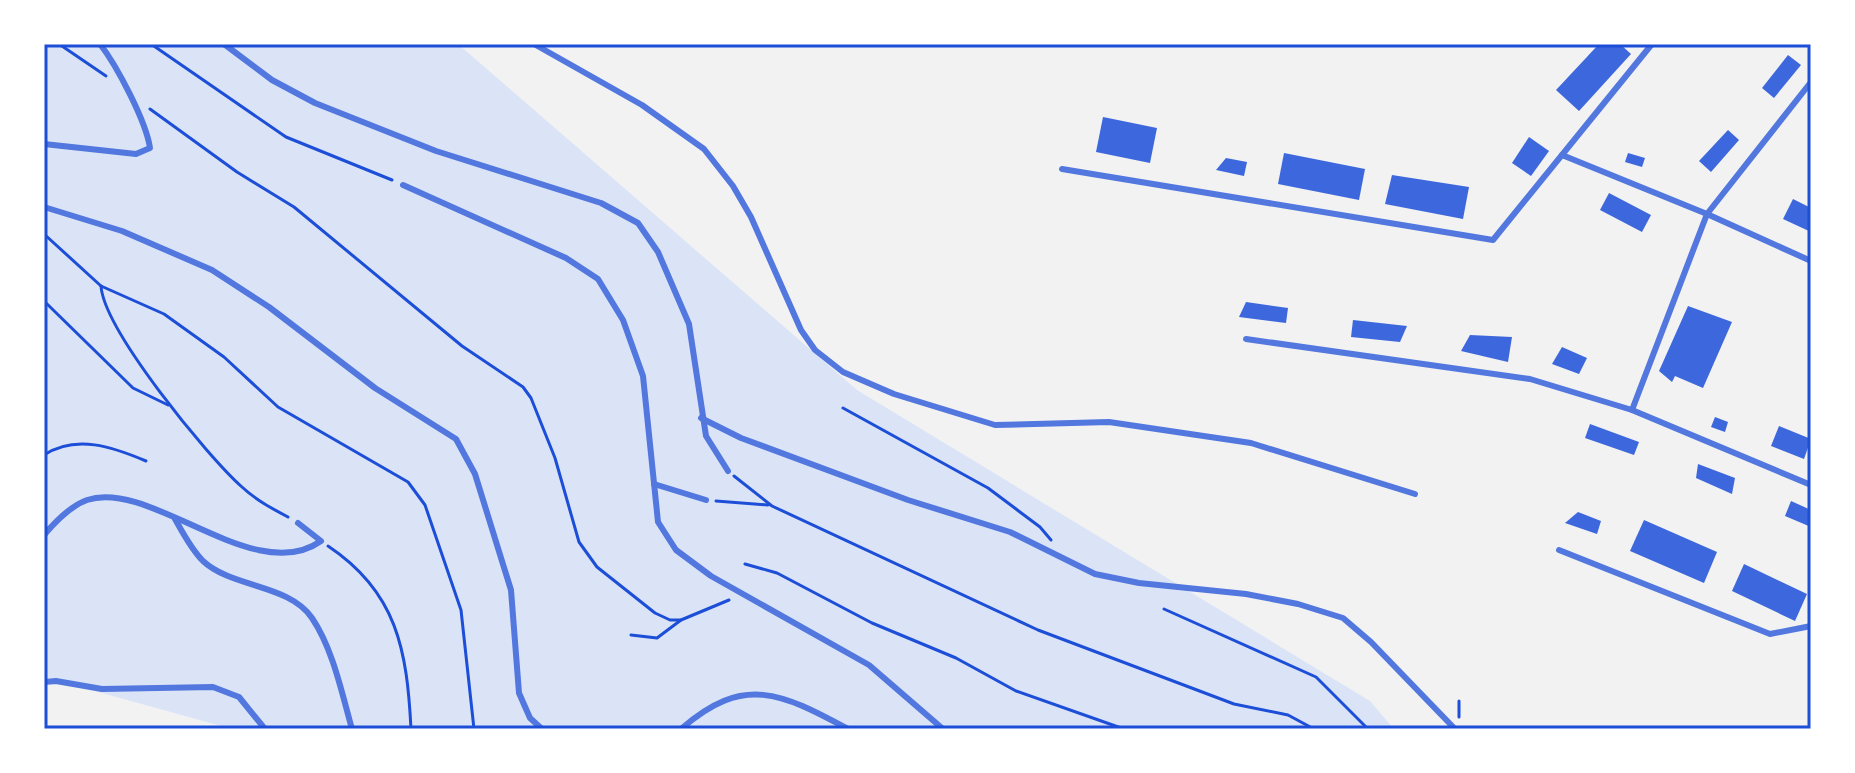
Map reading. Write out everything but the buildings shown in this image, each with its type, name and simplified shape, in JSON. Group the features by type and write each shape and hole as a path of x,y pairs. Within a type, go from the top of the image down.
{"street":[{"path":"44,144 146,153 150,148 149,138 128,92 100,44"},
{"path":"224,44 272,80 315,103 448,155 601,203 638,223 658,252 689,324 698,372 701,418 711,448 728,471"},
{"path":"534,44 642,105 710,156 751,217 796,323 815,350 843,372 894,394 995,425 1109,422 1251,443 1415,494"},
{"path":"1062,169 1493,240 1652,44"},
{"path":"1632,410 1707,214 1811,82"},
{"path":"1562,155 1707,214 1811,261"},
{"path":"403,185 566,258 598,279 623,320 643,376 658,522 676,550 691,563 858,658 943,729"},
{"path":"44,207 122,231 212,270 269,307 375,388 456,439 475,474 511,590 519,693 530,718 542,729"},
{"path":"1246,339 1530,379 1632,410 1811,485"},
{"path":"701,418 741,438 908,500 1010,532 1111,578 1246,594 1298,604 1343,618 1363,634 1455,729"},
{"path":"654,484 706,500"},
{"path":"44,535 77,505 99,498 143,505 241,545 283,553 306,552 321,541 298,523"},
{"path":"175,519 203,561 237,580 288,600 311,616 328,653 352,729"},
{"path":"1559,550 1770,634 1811,626"},
{"path":"44,682 56,681 102,689 213,687 239,697 265,729"},
{"path":"681,729 723,700 747,692 786,700 848,729"}],"path":[{"path":"59,44 237,172 294,207 462,346 523,387 531,398 555,458 584,553 655,613 681,620"},
{"path":"151,44 286,137 403,185"},
{"path":"44,234 101,286 164,314 224,357 278,407 398,475 417,492 444,552 461,610 474,729"},
{"path":"101,286 106,307 120,332 170,406 244,489 298,523"},
{"path":"44,301 133,388 170,406"},
{"path":"843,408 988,488 1040,527 1061,555"},
{"path":"44,455 71,444 91,445 113,447 146,461"},
{"path":"728,471 772,506 1038,630 1234,704 1288,715 1314,729"},
{"path":"706,500 772,506"},
{"path":"321,541 362,571 386,602 405,674 411,729"},
{"path":"745,564 777,573 872,623 956,658 1016,691 1124,729"},
{"path":"631,635 657,638 681,620 731,600"},
{"path":"1164,609 1316,677 1368,729"}],"shaded area":[{"path":"44,44 458,44 857,390 1370,701 1394,729 232,729 44,677"}]}
